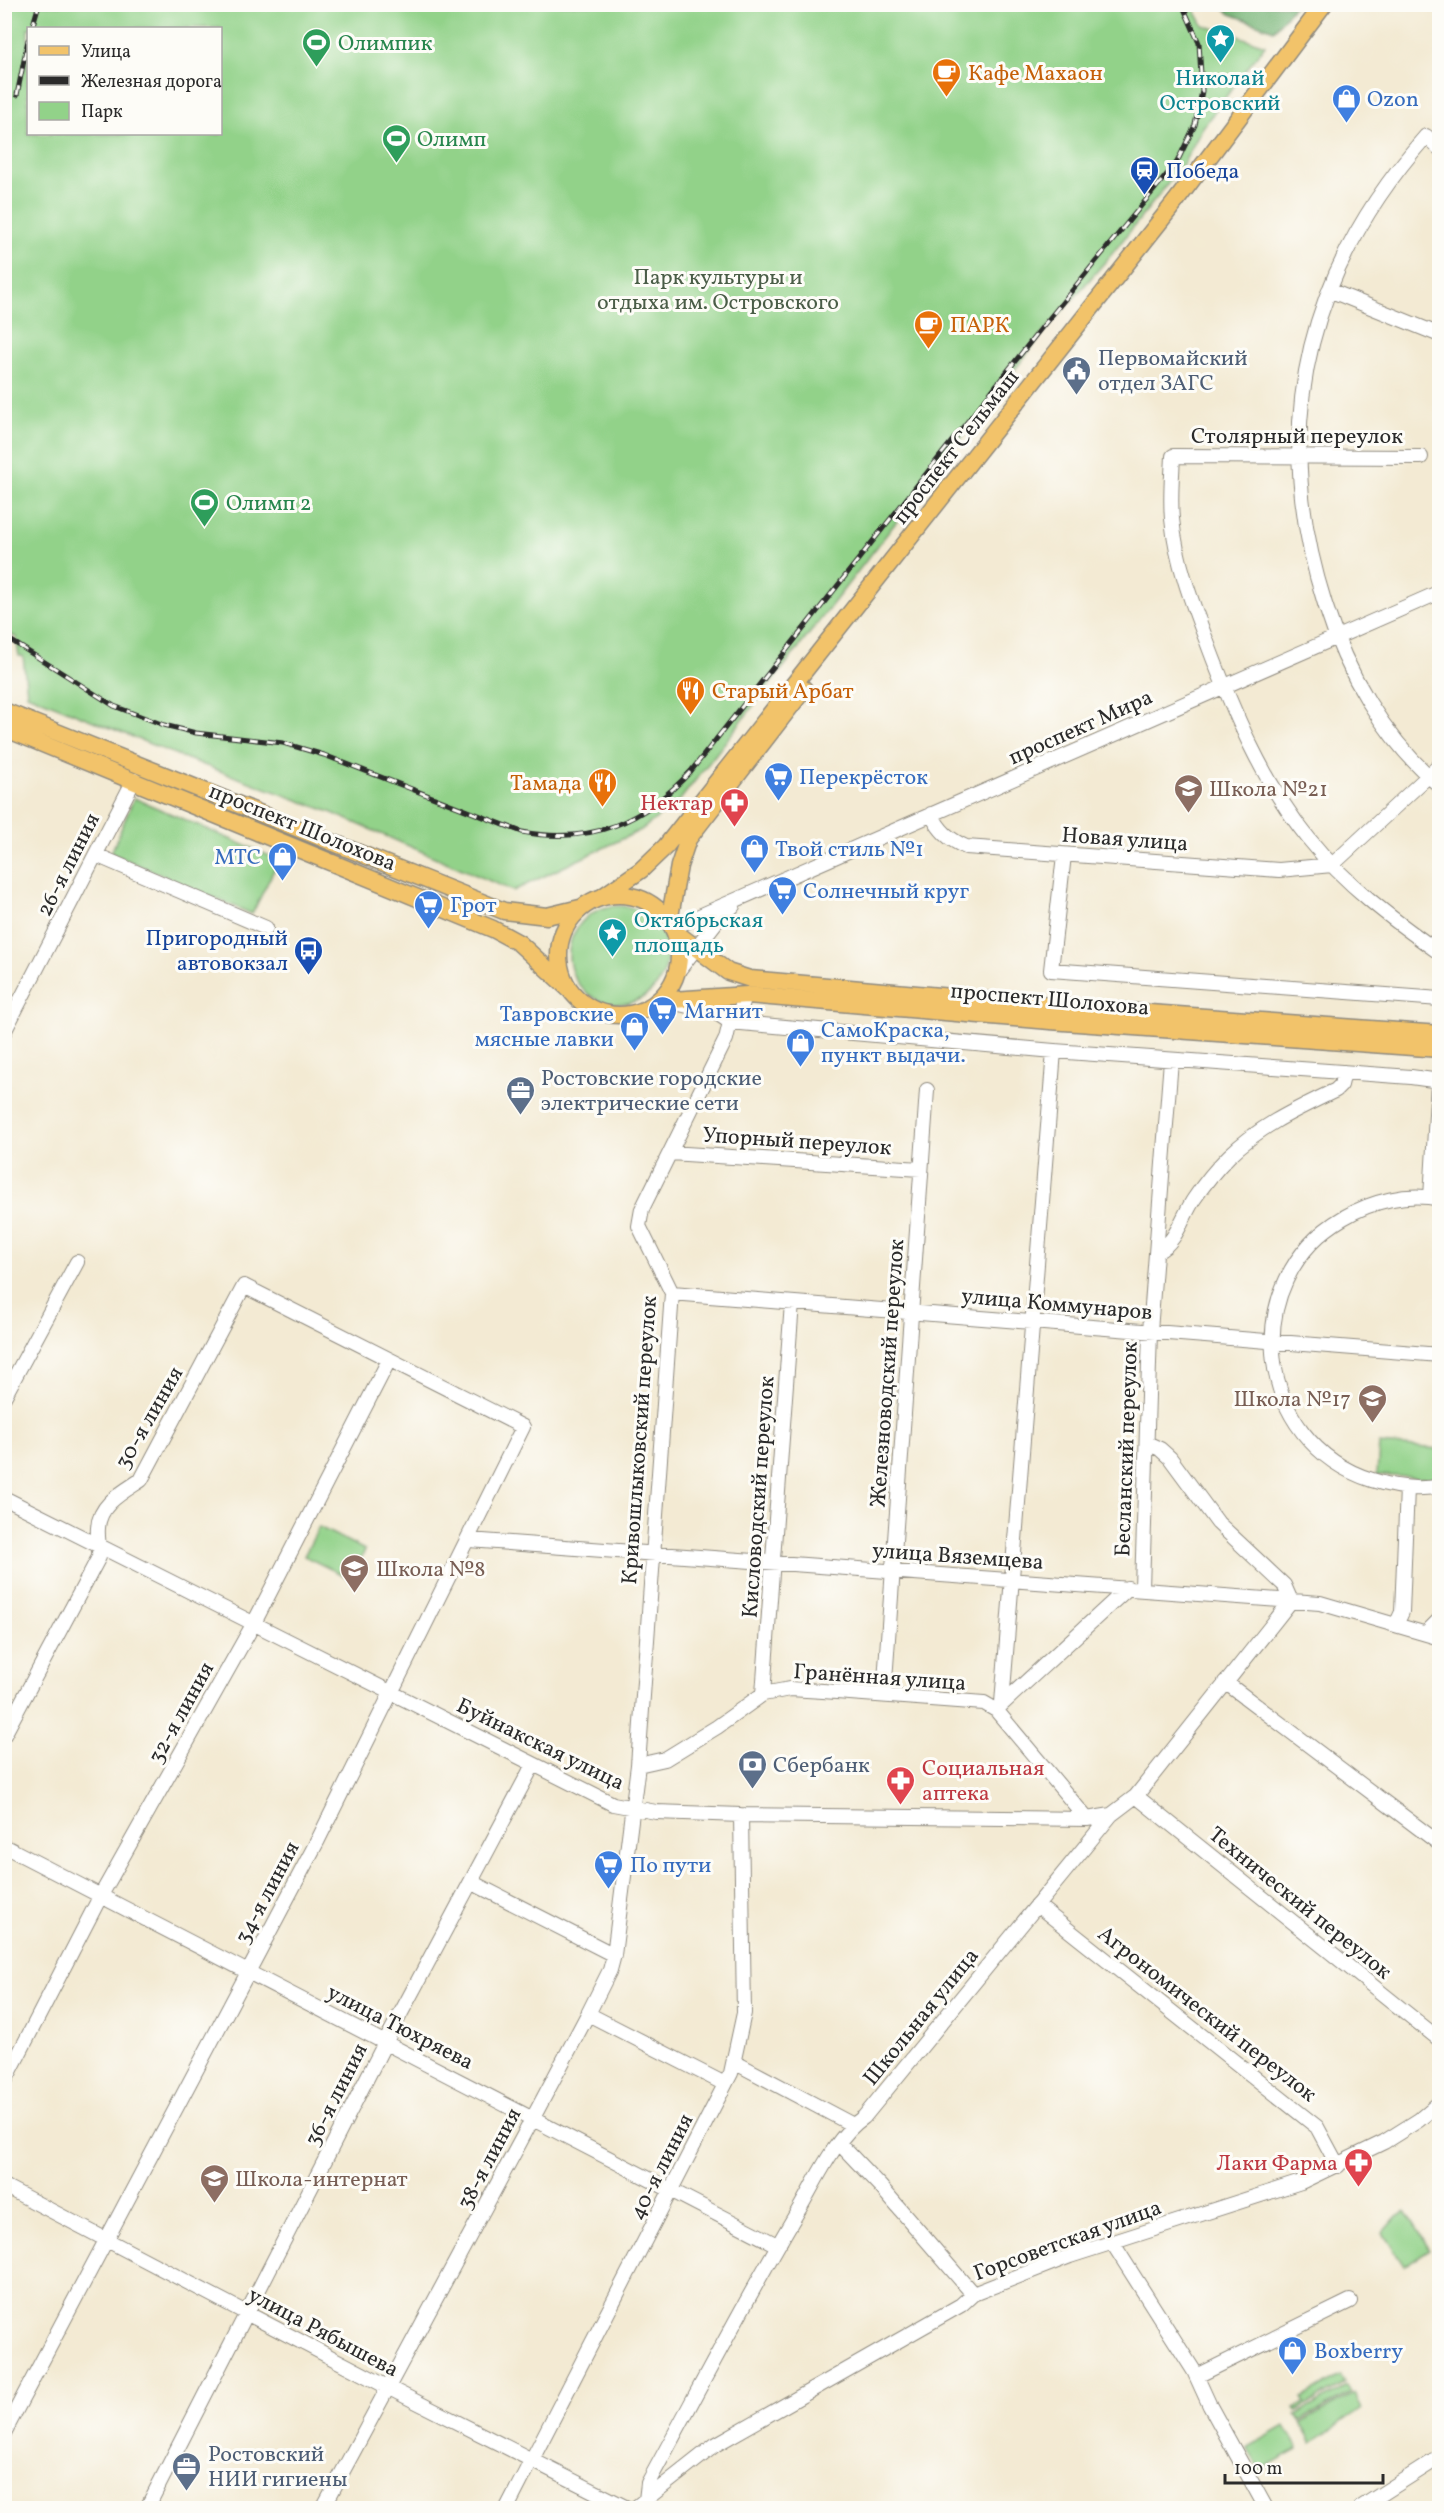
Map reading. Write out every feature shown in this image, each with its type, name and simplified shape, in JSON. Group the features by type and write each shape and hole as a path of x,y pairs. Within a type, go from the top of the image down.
{"main road":[{"name":"проспект Сельмаш","path":"602,897 641,870 666,846 1176,201 1324,4"},
{"name":"проспект Сельмаш","path":"672,927 683,851 696,828 1182,208 1336,4"},
{"name":"проспект Шолохова","path":"4,711 504,911 547,916 580,908"},
{"name":"проспект Шолохова","path":"4,728 494,929 519,943 569,989"},
{"path":"623,895 640,899 653,905 672,927 678,954 675,975 665,1000 631,1014 607,1014 583,1003 569,989 559,965 559,944 569,921 580,908 602,897 623,895"},
{"name":"проспект Шолохова","path":"672,927 694,948 728,972 759,981 1052,1006 1440,1034"},
{"name":"проспект Шолохова","path":"665,1000 745,995 1061,1022 1440,1049"}],"street":[{"path":"1440,149 1426,136 1401,164 1360,222 1343,255 1319,317 1304,380 1298,455 1299,485 1309,548 1335,636 1357,682 1393,736 1428,776 1440,786"},
{"path":"1329,290 1440,335"},
{"name":"Столярный переулок","path":"1223,686 1192,604 1180,559 1172,520 1173,456 1421,457"},
{"name":"проспект Мира","path":"672,927 738,901 1335,636 1440,592"},
{"path":"1223,686 1276,789 1308,838 1332,865 1390,916 1440,953"},
{"path":"1332,865 1440,765"},
{"name":"26-я линия","path":"4,1032 134,780"},
{"name":"Новая улица","path":"931,814 941,831 952,841 966,847 1279,870 1332,865"},
{"path":"96,855 266,928"},
{"path":"1064,855 1051,970 1440,999"},
{"name":"проспект Мира","path":"675,975 694,948 738,901"},
{"name":"Кривошлыковский переулок","path":"633,1808 672,1293 639,1226 642,1209 726,1040 745,995"},
{"path":"665,1000 715,1012 734,1022 1054,1051 1411,1077 1439,1082 1435,1198 1408,1197 1384,1200 1356,1210 1330,1225 1295,1263 1283,1284 1274,1318 1272,1341 1273,1364 1281,1395 1294,1419 1311,1442 1333,1461 1360,1476 1387,1485 1407,1488 1440,1486"},
{"path":"999,1706 1034,1322 1054,1051"},
{"name":"Бесланский переулок","path":"999,1706 1135,1588 1147,1443 1150,1331 1171,1060"},
{"path":"1158,1251 1166,1248 1193,1200 1228,1157 1271,1122 1335,1090 1341,1085 1344,1072"},
{"name":"Железноводский переулок","path":"884,1695 927,1090"},
{"name":"Упорный переулок","path":"670,1153 921,1169"},
{"path":"4,1397 77,1262"},
{"name":"30-я линия","path":"4,1735 99,1557 98,1530 103,1510 112,1500 141,1480 244,1287 389,1360"},
{"name":"улица Коммунаров","path":"672,1293 1440,1355"},
{"name":"Кисловодский переулок","path":"763,1694 792,1303"},
{"name":"34-я линия","path":"4,2433 392,1694 523,1427 389,1360"},
{"name":"32-я линия","path":"4,2083 100,1897 254,1623 389,1360"},
{"path":"1147,1443 1160,1449 1170,1458 1218,1522 1284,1585 1291,1600"},
{"path":"1395,1625 1402,1612 1407,1488"},
{"name":"Буйнакская улица","path":"4,1498 532,1766 613,1804 656,1812 741,1815 1087,1819 1111,1815"},
{"name":"улица Вяземцева","path":"469,1540 1291,1600 1320,1603 1433,1635"},
{"name":"Школьная улица","path":"641,2504 648,2483 777,2245 826,2162 853,2125 864,2117 1111,1815 1136,1796 1291,1600"},
{"path":"1433,1635 1440,1619"},
{"path":"1225,1682 1437,1838"},
{"name":"Гранённая улица","path":"638,1765 665,1759 717,1727 763,1694 790,1689 984,1703 999,1706 1087,1819"},
{"name":"36-я линия","path":"147,2508 386,2041 532,1766"},
{"name":"Технический переулок","path":"1136,1796 1440,2040"},
{"name":"38-я линия","path":"323,2508 610,1970 614,1955 633,1808"},
{"name":"40-я линия","path":"507,2508 671,2191 734,2062 744,2013 741,1815"},
{"name":"улица Тюхряева","path":"4,1846 386,2041 777,2245"},
{"path":"471,1882 614,1955"},
{"name":"Агрономический переулок","path":"1037,1905 1317,2127 1338,2166"},
{"path":"588,2014 725,2084"},
{"path":"734,2062 853,2125"},
{"name":"Горсоветская улица","path":"641,2504 715,2445 961,2305 974,2294 1070,2256 1301,2182 1384,2142 1419,2120 1440,2102"},
{"path":"840,2144 880,2186 974,2294"},
{"name":"улица Рябышева","path":"4,2186 388,2388 627,2508"},
{"path":"1112,2242 1197,2376 1210,2406 1266,2508"},
{"path":"1197,2376 1350,2301"},
{"path":"1360,2508 1440,2457"}],"green space":[{"name":"Парк культуры и отдыха им. Островского","path":"5,5 1192,5 1203,25 1265,45 1203,127 1182,166 1111,255 1044,332 680,800 641,830 513,891 330,812 182,757 27,694 23,656 19,656 16,637 4,632"},
{"path":"1219,5 1295,5 1274,30 1230,14"},
{"path":"134,798 279,860 252,914 111,853"},
{"path":"618,906 637,910 653,920 663,936 667,955 663,974 653,990 637,1000 618,1004 599,1000 583,990 573,974 569,955 573,936 583,920 599,910"},
{"path":"1379,1444 1439,1449 1439,1479 1377,1475"},
{"path":"319,1527 365,1550 351,1579 304,1556"},
{"path":"1406,2211 1430,2249 1404,2266 1383,2233 1398,2216"},
{"path":"1341,2376 1345,2383 1297,2411 1295,2408 1305,2403 1302,2398"},
{"path":"1346,2386 1350,2393 1300,2421 1296,2415"},
{"path":"1354,2393 1362,2408 1312,2443 1301,2423"},
{"path":"1285,2426 1298,2449 1260,2470 1247,2448"}],"railway":[{"path":"32,27 39,4"},
{"path":"4,636 114,706 164,725 196,733 283,743 324,755 522,832 547,835 594,832 635,816 655,804 691,771 1043,326 1177,162 1195,125 1202,91 1199,43 1182,4"},
{"path":"17,95 27,45"}],"place":[{"name":"Николай Островский","path":"1220,64"},
{"name":"Олимпик","path":"317,68"},
{"name":"Кафе Махаон","path":"947,98"},
{"name":"Ozon","path":"1346,124"},
{"name":"Олимп","path":"396,164"},
{"name":"Победа","path":"1145,196"},
{"name":"ПАРК","path":"929,350"},
{"name":"Первомайский отдел ЗАГС","path":"1077,396"},
{"name":"Олимп 2","path":"205,528"},
{"name":"Старый Арбат","path":"691,716"},
{"name":"Перекрёсток","path":"778,802"},
{"name":"Тамада","path":"603,808"},
{"name":"Школа №21","path":"1188,814"},
{"name":"Нектар","path":"734,828"},
{"name":"Твой стиль №1","path":"754,874"},
{"name":"МТС","path":"282,882"},
{"name":"Солнечный круг","path":"782,916"},
{"name":"Грот","path":"429,930"},
{"name":"Октябрьская площадь","path":"613,958"},
{"name":"Пригородный автовокзал","path":"309,976"},
{"name":"Магнит","path":"663,1036"},
{"name":"Тавровские мясные лавки","path":"635,1052"},
{"name":"СамоКраска, пункт выдачи.","path":"800,1068"},
{"name":"Ростовские городские электрические сети","path":"520,1116"},
{"name":"Школа №17","path":"1372,1424"},
{"name":"Школа №8","path":"355,1594"},
{"name":"Сбербанк","path":"752,1790"},
{"name":"Социальная аптека","path":"901,1806"},
{"name":"По пути","path":"609,1890"},
{"name":"Лаки Фарма","path":"1359,2188"},
{"name":"Школа-интернат","path":"214,2204"},
{"name":"Boxberry","path":"1293,2376"},
{"name":"Ростовский НИИ гигиены","path":"187,2492"}]}
